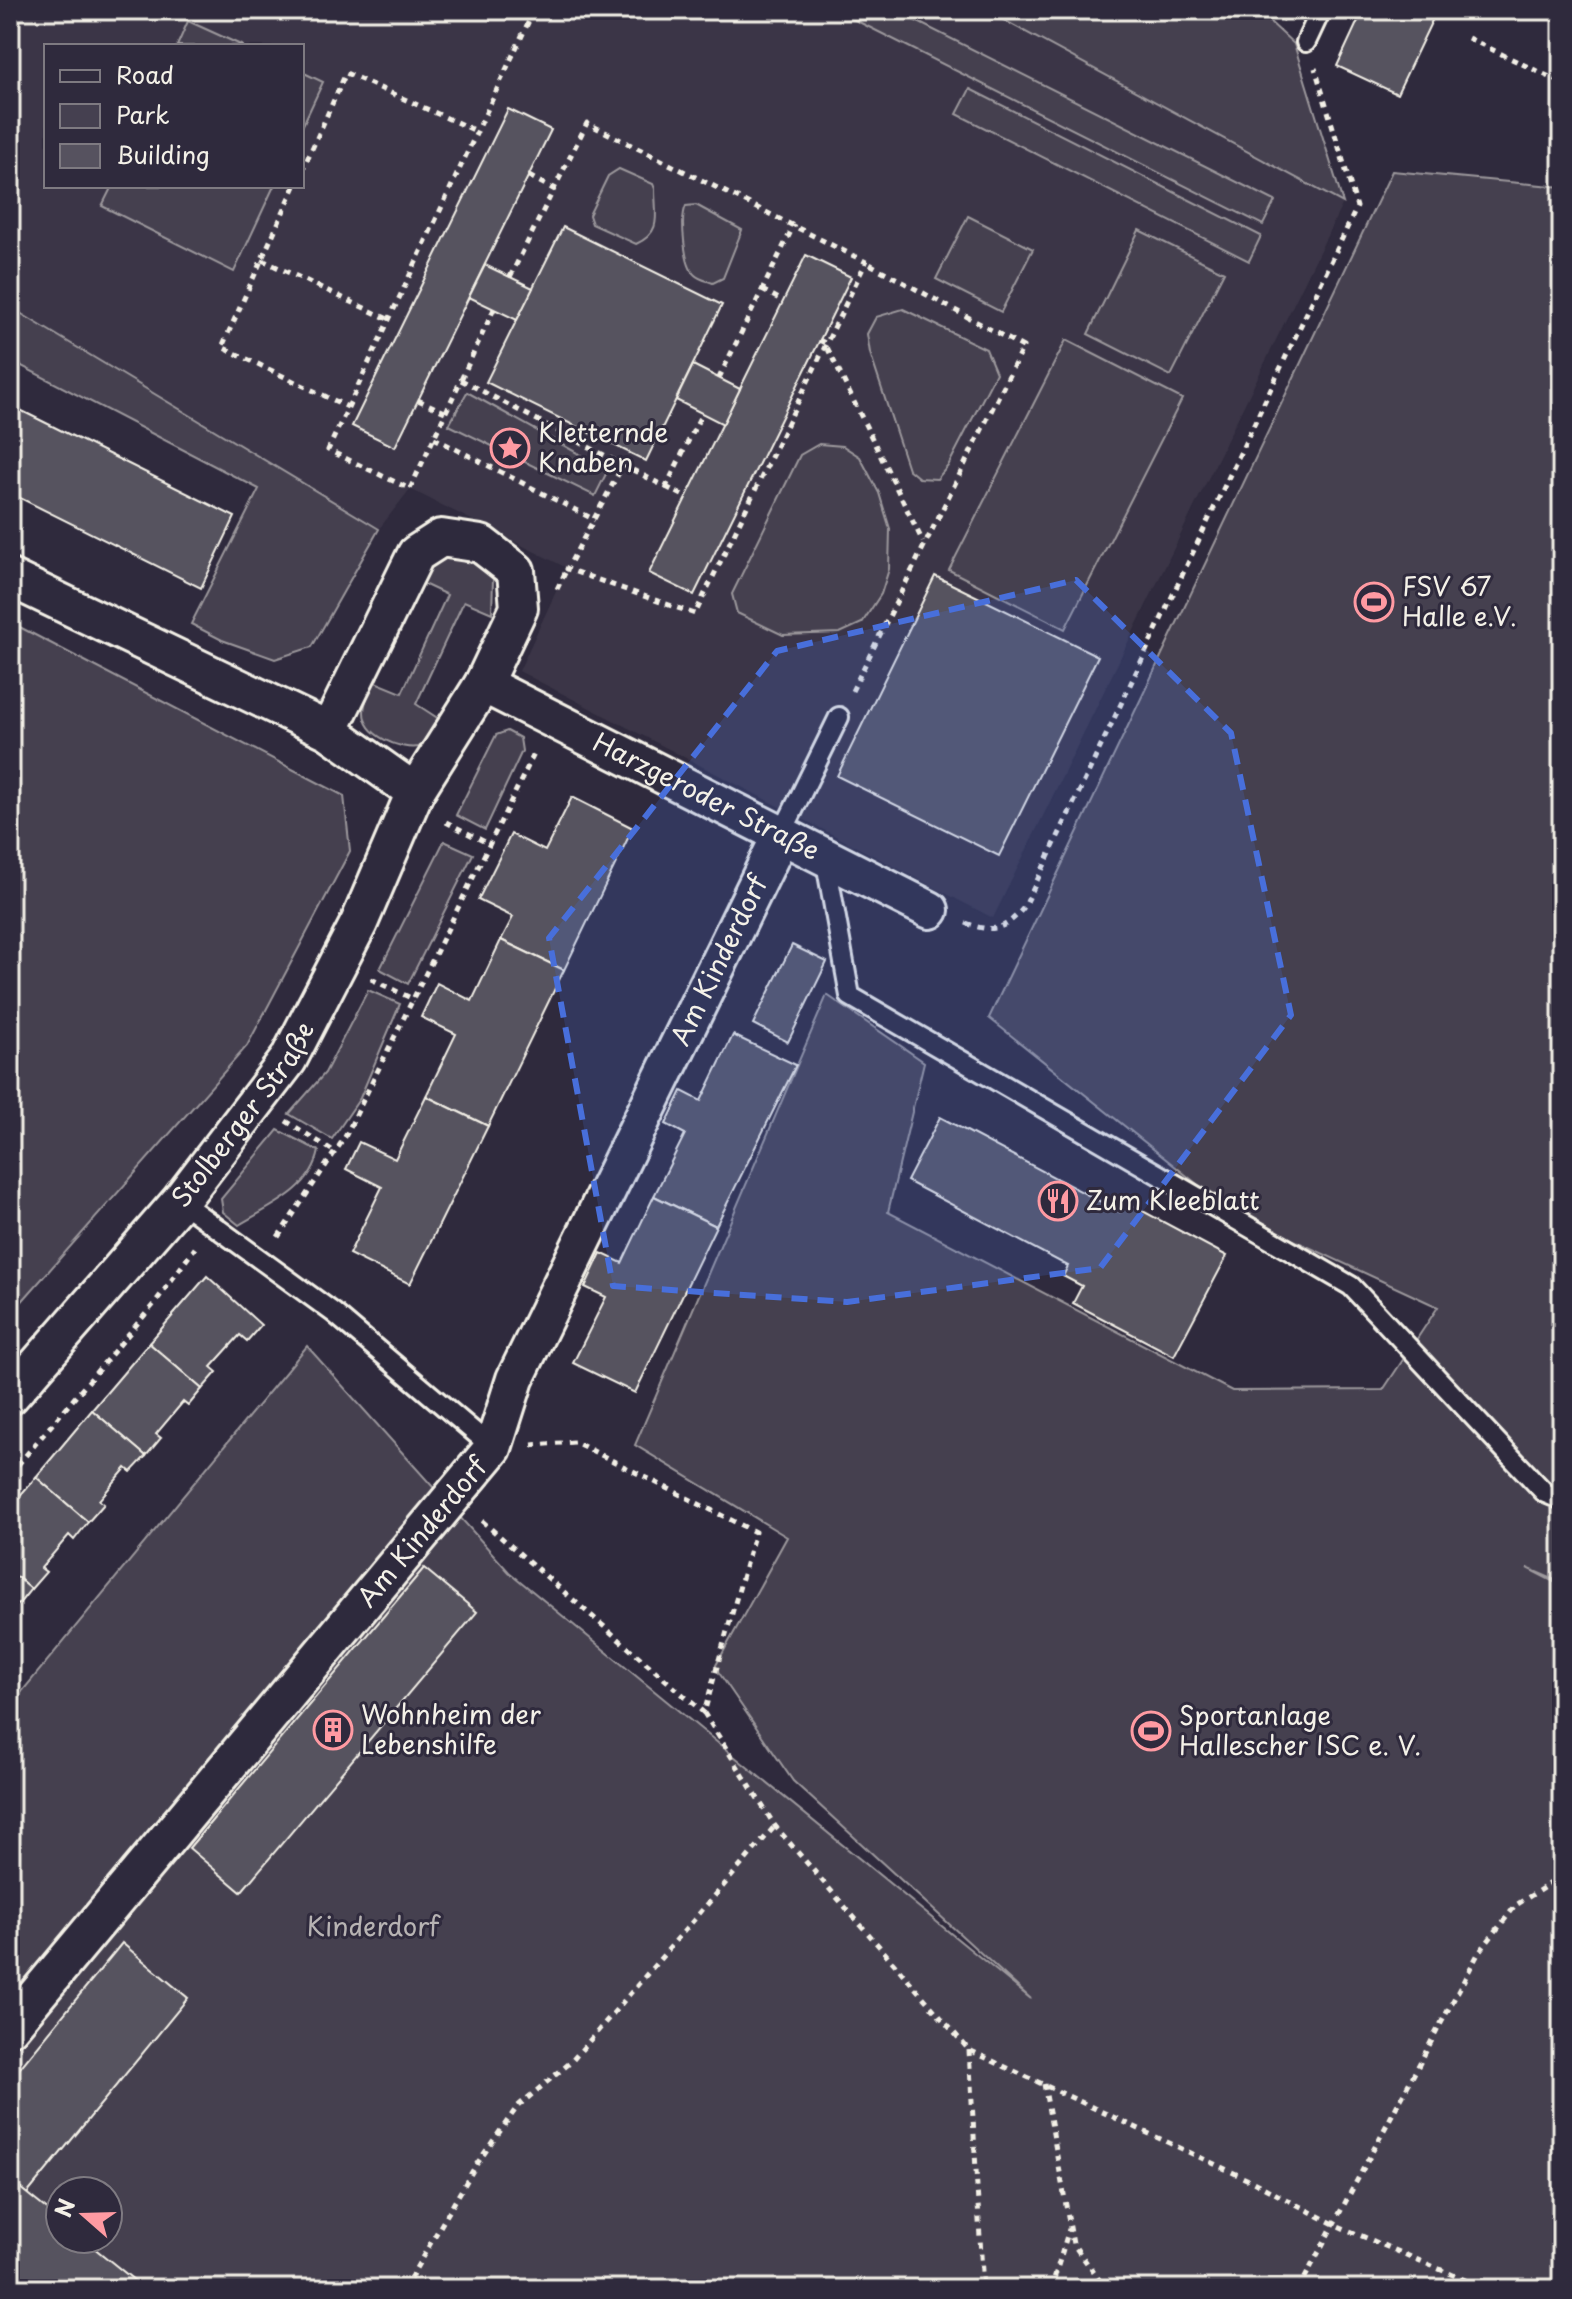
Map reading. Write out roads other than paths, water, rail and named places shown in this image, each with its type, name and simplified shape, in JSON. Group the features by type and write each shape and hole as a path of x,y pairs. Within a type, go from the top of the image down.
{"street":[{"path":"10,578 329,731 415,792 483,684 519,608 516,571 481,544 441,538 416,554 329,731"},
{"name":"Harzgeroder Straße","path":"483,684 930,910"},
{"name":"Stolberger Straße","path":"10,1396 180,1201 288,1060 359,923 415,792"},
{"name":"Am Kinderdorf","path":"10,2027 493,1448 515,1379 781,835"}],"lane":[{"path":"1306,42 1321,10"},
{"path":"781,835 839,717"},
{"path":"825,857 850,996 1351,1286 1545,1493 1562,1500"},
{"path":"180,1201 334,1313 493,1448"}],"place":[{"name":"Kletternde Knaben","path":"510,448"},
{"name":"FSV 67 Halle e.V.","path":"1374,602"},
{"name":"Zum Kleeblatt","path":"1058,1201"},
{"name":"Wohnheim der Lebenshilfe","path":"333,1730"},
{"name":"Sportanlage Hallescher ISC e. V.","path":"1151,1731"}],"park label":[{"name":"Kinderdorf","path":"373,1927"}]}
